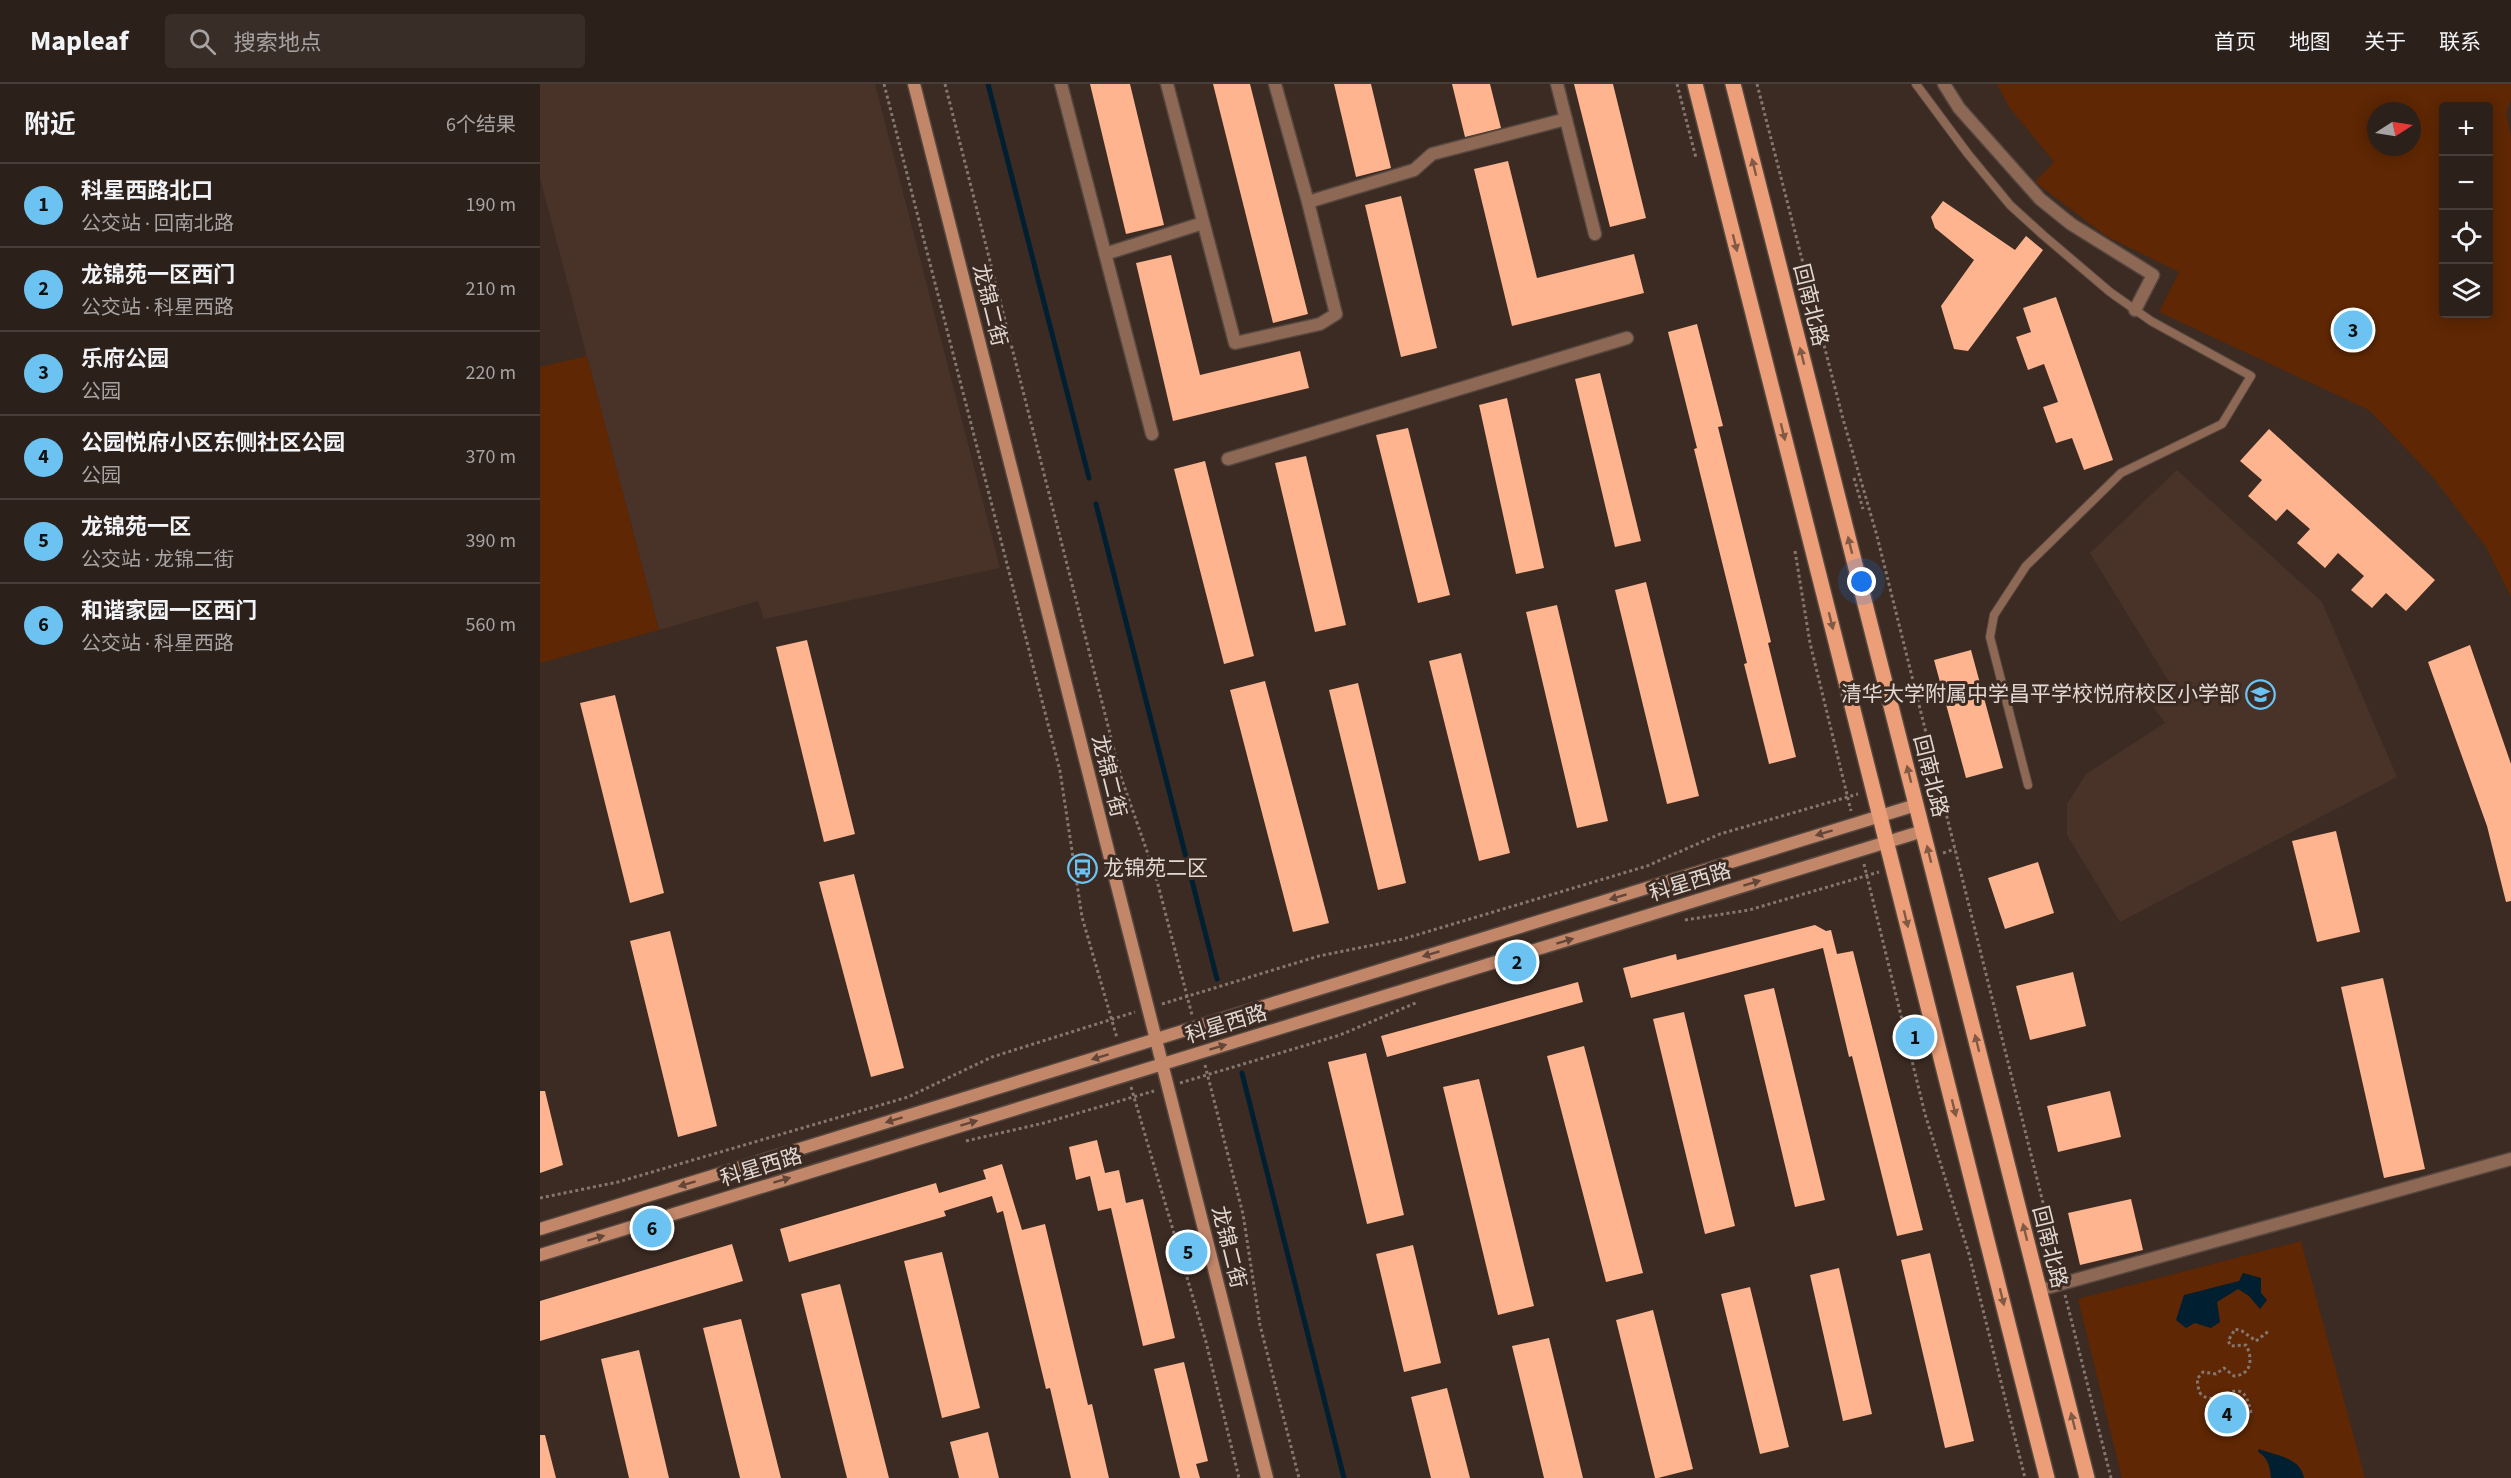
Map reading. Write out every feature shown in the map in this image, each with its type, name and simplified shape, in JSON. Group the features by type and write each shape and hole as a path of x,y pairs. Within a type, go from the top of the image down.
{"main road":[{"path":"1695,84 2047,1478"},
{"name":"回南北路","path":"1733,84 2087,1478"}],"street":[{"name":"龙锦二街","path":"914,84 1267,1478"},
{"path":"1061,84 1152,434"},
{"path":"1167,84 1235,344 1320,324 1336,314 1275,84"},
{"path":"1557,84 1595,234"},
{"path":"1944,84 1959,108 2040,199 2071,224 2153,275 2135,310"},
{"path":"1308,202 1414,170 1432,154 1566,119"},
{"path":"1105,254 1203,223"},
{"path":"1228,459 1627,338"},
{"name":"科星西路","path":"540,1230 1916,805"},
{"name":"科星西路","path":"540,1255 1923,831"},
{"path":"2039,1290 2511,1159"}],"lane":[{"path":"1916,84 1968,154 2010,205 2110,292 2135,310 2251,376 2222,424 2121,472 2026,566 1994,615 1990,637 2028,785"}],"path":[{"path":"884,84 1060,771 1082,917 1121,1050"},
{"path":"945,84 1121,777 1156,877 1195,1027"},
{"path":"1677,84 1697,164"},
{"path":"1757,84 1843,420 1877,536 2111,1478"},
{"path":"1854,478 1863,509"},
{"path":"1793,541 1810,643 1839,764"},
{"path":"540,1198 618,1182 908,1097 992,1057 1319,956 1404,939 1647,866 1720,834 1829,802"},
{"path":"1676,922 1749,910 1849,880"},
{"path":"1876,916 1925,1114 1969,1254 2025,1478"},
{"path":"965,1141 1044,1123 1340,1035 1421,1001"},
{"path":"1913,1028 1917,1045"},
{"path":"1201,1052 1243,1214 1260,1325 1299,1478"},
{"path":"1128,1075 1203,1332 1239,1478"},
{"path":"2251,1413 2248,1400 2241,1391 2235,1390 2218,1398 2207,1399 2199,1392 2197,1379 2203,1372 2216,1374 2224,1368 2234,1376 2240,1376 2250,1366 2250,1354 2246,1345 2231,1346 2228,1341 2230,1335 2235,1329 2256,1341 2270,1330"}],"shaded area":[{"path":"540,84 875,84 1000,568 764,619 758,601 659,630 540,178"},
{"path":"1997,84 2511,84 2511,100 2506,112 2511,136 2511,597 2486,547 2433,477 2369,410 2159,312 2179,272 2106,236 2035,182 2054,162 2009,107"},
{"path":"587,356 659,630 540,663 540,367"},
{"name":"清华大学附属中学昌平学校悦府校区小学部","path":"2177,470 2322,602 2397,777 2120,922 2067,835 2067,804 2086,774 2165,723 2150,702 2171,685 2090,553"},
{"path":"2301,1241 2365,1478 2122,1478 2078,1299"}],"water":[{"path":"2243,1273 2261,1278 2261,1293 2267,1300 2260,1309 2249,1296 2238,1289 2217,1302 2220,1322 2211,1328 2195,1323 2186,1328 2176,1320 2184,1295 2239,1281"},
{"path":"2259,1449 2292,1461 2298,1465 2304,1478 2271,1478 2268,1463 2258,1452"}],"building":[{"path":"1090,84 1130,84 1164,225 1126,234"},
{"path":"1213,84 1250,84 1308,314 1273,323"},
{"path":"1334,84 1371,84 1391,168 1356,177"},
{"path":"1452,84 1490,84 1501,128 1465,137"},
{"path":"1574,84 1613,84 1646,218 1610,227"},
{"path":"1508,161 1537,278 1634,254 1644,293 1512,326 1474,169"},
{"path":"1401,196 1437,348 1401,357 1365,205"},
{"path":"1943,201 2015,250 2026,236 2043,250 1968,351 1954,349 1941,306 1974,260 1935,228 1931,217"},
{"path":"1171,255 1200,375 1300,351 1309,388 1173,421 1136,263"},
{"path":"2056,297 2113,460 2084,470 2072,438 2056,443 2043,407 2058,402 2044,364 2028,370 2016,337 2031,332 2023,308"},
{"path":"1697,324 1723,426 1718,427 1771,642 1768,643 1796,757 1769,764 1744,664 1747,663 1694,449 1697,448 1668,332"},
{"path":"1600,373 1641,541 1615,547 1575,379"},
{"path":"1507,398 1544,568 1516,574 1479,405"},
{"path":"1408,428 1450,595 1418,603 1376,435"},
{"path":"2269,429 2435,580 2406,611 2386,593 2372,608 2351,590 2364,576 2338,553 2325,568 2297,543 2310,529 2287,509 2276,521 2248,496 2262,480 2240,461"},
{"path":"1306,456 1346,625 1315,632 1275,463"},
{"path":"1205,461 1254,656 1224,664 1174,469"},
{"path":"1646,582 1699,796 1667,804 1615,590"},
{"path":"1557,605 1608,821 1577,828 1526,612"},
{"path":"807,640 855,834 824,842 776,647"},
{"path":"2470,645 2511,764 2511,901 2506,902 2487,826 2428,662"},
{"path":"1971,650 2003,768 1966,778 1934,660"},
{"path":"1461,653 1510,853 1479,861 1429,661"},
{"path":"1265,681 1329,923 1293,932 1230,690"},
{"path":"1358,683 1406,883 1378,890 1329,690"},
{"path":"615,695 664,893 630,903 580,703"},
{"path":"2336,831 2360,932 2317,942 2292,841"},
{"path":"2038,862 2054,913 2005,929 1988,878"},
{"path":"854,874 904,1068 871,1077 819,882"},
{"path":"1815,925 1826,931 1831,930 1837,954 1853,951 1923,1230 1897,1236 1852,1056 1849,1057 1823,948 1631,998 1623,968 1676,954 1677,960"},
{"path":"670,931 717,1126 678,1137 630,941"},
{"path":"2073,972 2086,1026 2030,1040 2016,986"},
{"path":"2383,978 2425,1169 2384,1178 2341,987"},
{"path":"1578,982 1583,1002 1387,1057 1381,1036"},
{"path":"1774,988 1825,1200 1795,1207 1744,995"},
{"path":"1684,1012 1735,1226 1705,1234 1653,1019"},
{"path":"1584,1046 1643,1273 1606,1282 1547,1056"},
{"path":"1366,1053 1404,1215 1367,1224 1328,1062"},
{"path":"1479,1079 1534,1306 1498,1315 1443,1087"},
{"path":"540,1091 545,1091 563,1165 540,1173"},
{"path":"2110,1091 2121,1137 2058,1152 2047,1106"},
{"path":"1097,1140 1105,1173 1119,1170 1126,1203 1143,1199 1175,1338 1143,1346 1111,1208 1098,1211 1090,1176 1076,1180 1069,1147"},
{"path":"1002,1164 1022,1230 1045,1224 1088,1405 1092,1404 1109,1478 1071,1478 1050,1388 1046,1389 1003,1211 997,1213 992,1196 944,1211 946,1216 789,1262 780,1229 936,1183 939,1193 986,1179 983,1170"},
{"path":"2131,1199 2143,1250 2080,1265 2068,1213"},
{"path":"732,1244 743,1281 540,1341 540,1301"},
{"path":"1413,1245 1441,1363 1404,1372 1376,1254"},
{"path":"942,1252 980,1408 942,1418 904,1261"},
{"path":"1930,1253 1974,1441 1945,1448 1901,1260"},
{"path":"1839,1268 1872,1414 1843,1421 1810,1275"},
{"path":"840,1284 889,1478 847,1478 801,1294"},
{"path":"1750,1287 1789,1447 1760,1454 1721,1294"},
{"path":"1653,1310 1693,1469 1658,1478 1655,1478 1616,1320"},
{"path":"741,1319 781,1478 740,1478 703,1328"},
{"path":"1549,1338 1583,1478 1544,1478 1512,1346"},
{"path":"639,1350 669,1478 629,1478 601,1359"},
{"path":"1184,1362 1208,1461 1196,1464 1200,1478 1180,1478 1154,1369"},
{"path":"1447,1388 1470,1478 1431,1478 1411,1397"},
{"path":"988,1432 999,1478 959,1478 950,1442"},
{"path":"540,1435 545,1435 556,1478 540,1478"}],"waterway":[{"path":"988,84 1089,478"},
{"path":"1096,504 1217,979"},
{"path":"1242,1073 1344,1478"}],"place":[{"name":"乐府公园","path":"2353,330"},
{"name":"清华大学附属中学昌平学校悦府校区小学部","path":"2261,694"},
{"name":"龙锦苑二区","path":"1082,868"},
{"name":"龙锦苑一区西门","path":"1517,962"},
{"name":"科星西路北口","path":"1915,1037"},
{"name":"和谐家园一区西门","path":"652,1228"},
{"name":"龙锦苑一区","path":"1188,1252"},
{"name":"公园悦府小区东侧社区公园","path":"2227,1414"}]}
